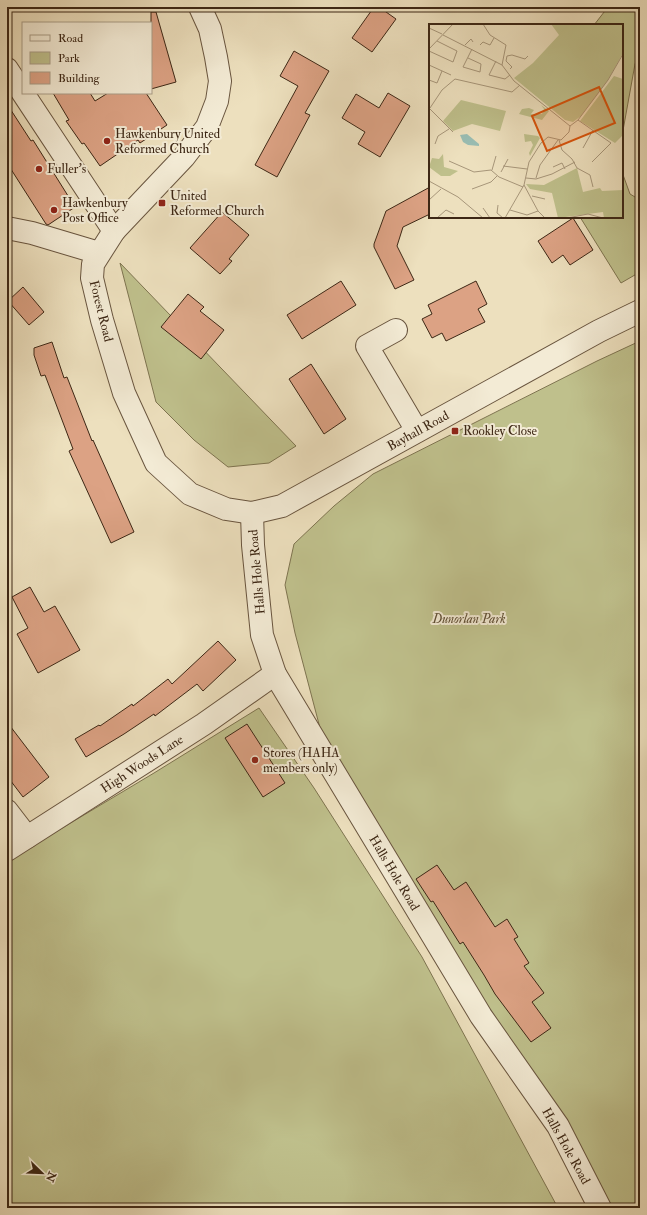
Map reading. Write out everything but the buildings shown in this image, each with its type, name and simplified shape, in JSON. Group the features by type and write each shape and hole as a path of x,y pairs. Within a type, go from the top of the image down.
{"street":[{"name":"Forest Road","path":"190,494 156,463 124,393 102,320 92,278 93,264 114,231 184,157 207,127 217,101 220,81 210,29 200,7"},
{"path":"7,68 22,91"},
{"path":"24,94 114,231"},
{"path":"7,228 99,253"},
{"name":"Bayhall Road","path":"190,494 226,509 252,513 282,506 600,331 640,311"},
{"path":"396,330 367,346 417,431"},
{"name":"Halls Hole Road","path":"252,513 253,545 262,635 275,674 481,1016 558,1126 600,1208"},
{"name":"High Woods Lane","path":"7,850 204,724 275,674"},
{"path":"7,811 27,837"}],"green space":[{"path":"608,7 640,7 640,55 635,64 623,130 623,24 595,24"},
{"path":"623,175 630,194 640,200 640,272 621,283 581,218 623,218"},
{"path":"120,263 296,446 269,463 228,467 194,440 156,402"},
{"name":"Dunorlan Park","path":"640,341 640,1208 606,1208 484,1013 325,747 295,633 285,585 294,544 334,506 373,474 597,361"},
{"path":"259,708 314,788 422,957 558,1208 7,1208 7,861"}],"place":[{"name":"Hawkenbury United Reformed Church","path":"107,141"},
{"name":"Fuller’s","path":"39,169"},
{"name":"United Reformed Church","path":"162,203"},
{"name":"Hawkenbury Post Office","path":"54,210"},
{"name":"Rookley Close","path":"455,431"},
{"name":"Stores (HAHA members only)","path":"255,760"}]}
